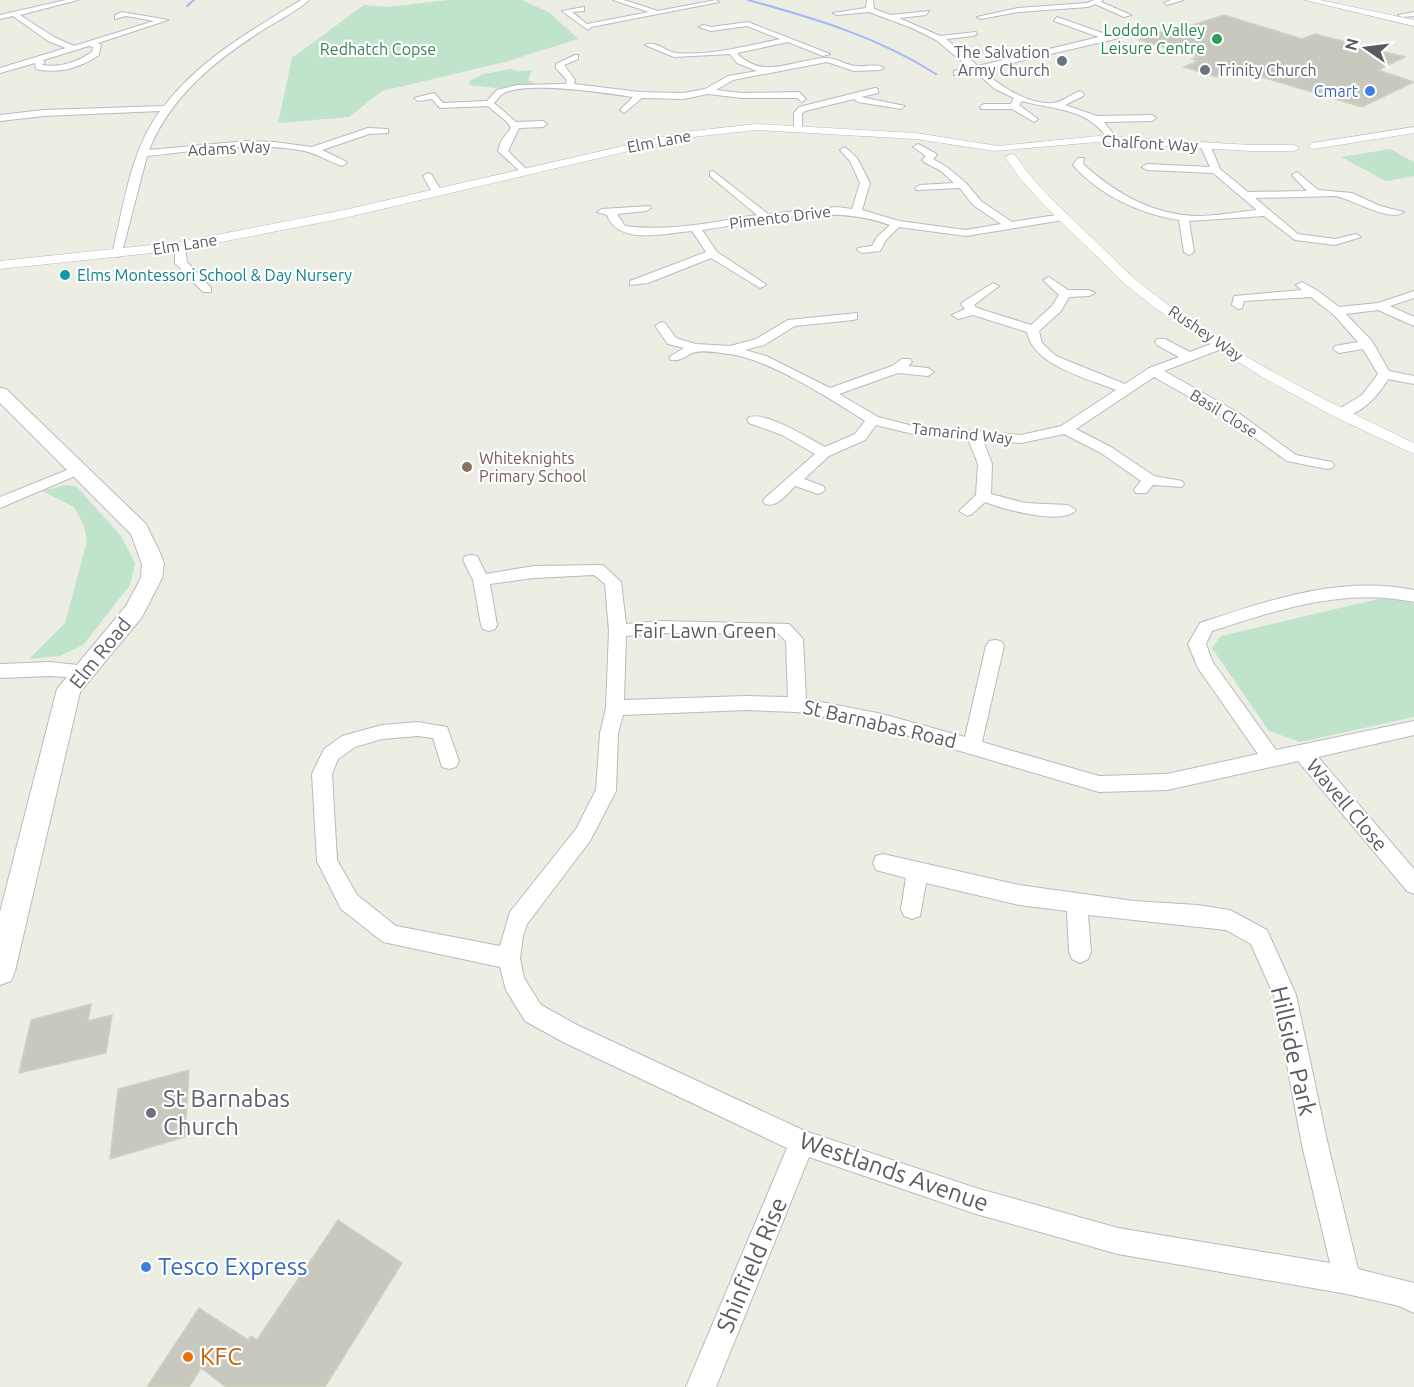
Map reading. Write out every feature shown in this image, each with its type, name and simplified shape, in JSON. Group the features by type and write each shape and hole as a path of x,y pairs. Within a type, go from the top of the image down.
{"main road":[{"name":"Elm Road","path":"0,393 76,470 139,529 147,541 153,565 150,584 136,610 81,671 69,689 58,726 45,790 0,971"}],"street":[{"path":"0,17 75,0"},
{"path":"117,254 144,153 150,136 168,108 194,78 216,59 306,0"},
{"path":"620,0 657,14"},
{"path":"870,0 870,10"},
{"path":"1167,3 1179,0 1189,4"},
{"path":"1309,0 1414,23"},
{"path":"981,17 1015,9 1064,8 1099,1 1127,15"},
{"path":"581,9 569,9 566,13 587,27 716,2"},
{"path":"645,8 656,4"},
{"path":"837,13 870,10 939,38 982,76 1017,102 1034,119"},
{"path":"889,17 926,13"},
{"path":"14,14 51,39 75,49"},
{"path":"125,14 174,22"},
{"path":"1402,15 1414,14"},
{"path":"957,73 1112,37 1057,19"},
{"path":"0,71 164,20"},
{"path":"709,30 748,24 788,39 853,71 880,68"},
{"path":"901,29 912,27"},
{"path":"939,38 973,34"},
{"path":"666,46 652,47 674,55 732,52 762,43 788,39"},
{"path":"47,58 38,64 39,67 53,68 74,64 96,53 97,45 91,44"},
{"path":"732,52 740,61 764,72"},
{"path":"434,96 440,105 457,106 490,103 500,92 517,87 568,86 640,95 683,96 708,91 731,78 826,57 837,57"},
{"path":"568,86 571,80 560,68 565,62 578,59"},
{"path":"798,129 798,112 802,109 849,98 867,90"},
{"path":"708,91 747,97 802,95"},
{"path":"418,98 443,93"},
{"path":"1058,105 1080,94"},
{"path":"624,110 640,95"},
{"path":"849,98 901,106"},
{"path":"984,107 1017,102 1058,105 1096,119 1108,127 1113,140"},
{"path":"490,103 493,109 510,118 515,125"},
{"path":"0,118 52,112 168,108"},
{"path":"1096,119 1152,118"},
{"path":"515,125 543,124"},
{"path":"515,125 503,151 523,171"},
{"name":"Elm Lane","path":"0,265 180,246 324,218 684,135 756,128 798,129"},
{"name":"Chalfont Way","path":"798,129 916,136 994,151 1082,140 1262,148 1289,145 1290,139 1308,143 1343,141 1414,130"},
{"name":"Adams Way","path":"315,149 368,131 385,131"},
{"name":"Adams Way","path":"144,153 254,144 315,149 342,163"},
{"name":"Chalfont Way","path":"1012,155 1038,145"},
{"path":"1205,146 1216,170 1263,213 1280,222 1295,237 1335,242 1356,237"},
{"path":"918,147 932,155 927,160"},
{"path":"845,150 855,171 866,183 856,212"},
{"path":"994,151 1012,155"},
{"name":"Rushey Way","path":"994,151 1026,178 1130,281 1220,345 1342,413 1414,449"},
{"name":"Rushey Way","path":"1012,155 1026,178"},
{"path":"913,161 927,160 944,169 963,185 977,203 1008,224"},
{"path":"1066,161 1080,162 1088,174 1134,206 1185,218 1263,213"},
{"path":"1147,167 1167,173 1216,170"},
{"path":"713,174 766,217"},
{"path":"1297,175 1314,192"},
{"path":"428,176 437,192"},
{"path":"920,188 963,185"},
{"path":"1244,195 1314,192 1348,195 1376,211 1399,212"},
{"name":"Pimento Drive","path":"645,208 606,212 622,229 643,232 695,228 810,212 856,212 897,224 966,232 990,231 1008,224 1064,217"},
{"path":"1185,218 1183,224 1190,252"},
{"path":"876,249 881,239 897,224"},
{"path":"695,228 713,254 760,285"},
{"path":"180,246 181,263 207,290"},
{"path":"862,250 876,249 889,255"},
{"path":"634,284 649,281 672,267 713,254"},
{"path":"1049,280 1065,294 1089,293"},
{"path":"649,281 665,286"},
{"path":"973,312 967,304 993,285"},
{"path":"1302,285 1339,310 1368,344 1384,374 1380,384 1367,399 1342,413"},
{"path":"1225,293 1238,302 1314,294"},
{"path":"1033,330 1057,308 1065,294"},
{"path":"1339,310 1380,306 1414,294"},
{"path":"1380,306 1414,322"},
{"path":"958,315 973,312 1033,330"},
{"name":"Tamarind Way","path":"732,350 760,342 792,323 853,316"},
{"path":"831,319 845,331"},
{"name":"Tamarind Way","path":"661,326 672,341 695,348 732,350 762,359 829,393 873,420 913,430 1021,439 1066,429 1154,372 1188,356 1220,345"},
{"path":"1033,330 1036,344 1052,359 1126,390"},
{"path":"1161,342 1188,356"},
{"path":"1339,349 1368,344"},
{"name":"Tamarind Way","path":"675,357 695,348"},
{"path":"829,393 901,366 928,372"},
{"name":"Basil Close","path":"1154,372 1232,415 1288,463 1326,465"},
{"path":"1384,374 1414,380"},
{"path":"770,501 824,453 860,437 873,420"},
{"path":"755,426 787,432 824,453"},
{"path":"1066,429 1106,450 1146,485 1177,484"},
{"path":"968,511 983,496 986,464 974,436"},
{"path":"0,503 76,470"},
{"path":"792,480 818,489"},
{"path":"983,496 1003,505 1054,511 1068,510"},
{"path":"471,560 481,580 489,625"},
{"name":"Fair Lawn Green","path":"481,580 534,572 597,569 613,582 618,631 615,708"},
{"path":"1272,759 1204,663 1197,644 1206,627 1294,602 1353,591 1395,590 1414,596"},
{"name":"Fair Lawn Green","path":"618,631 661,627 783,628 794,639 797,705"},
{"path":"972,746 995,646"},
{"path":"0,671 50,669 81,671"},
{"name":"St Barnabas Road","path":"615,708 746,703 797,705 882,721 1099,784 1167,782 1414,728"},
{"path":"449,761 440,732 418,729 382,732 349,741 331,754 321,774 327,861 349,902 392,935 509,958 512,936 518,919 583,835 606,791 609,733 615,708"},
{"name":"Wavell Close","path":"1303,753 1414,884"},
{"name":"Hillside Park","path":"883,863 1019,895 1134,911 1230,920 1258,937 1285,995 1314,1145 1347,1280"},
{"path":"912,909 917,871"},
{"path":"1077,903 1080,952"},
{"name":"Westlands Avenue","path":"509,958 514,982 533,1013 571,1034 802,1142 976,1201 1118,1241 1347,1280 1404,1293 1414,1299"},
{"name":"Shinfield Rise","path":"701,1387 802,1142"}],"green space":[{"name":"Redhatch Copse","path":"448,0 522,0 550,13 578,39 505,62 382,91 349,117 278,123 292,58 364,5 389,7"},
{"path":"510,69 532,70 528,80 536,84 504,89 470,85 469,81 484,74"},
{"path":"1390,149 1414,162 1414,176 1386,181 1341,157"},
{"path":"65,485 76,486 121,536 135,563 130,585 83,645 60,656 29,659 65,623 87,541 84,526 74,507 42,491"},
{"path":"1391,596 1414,604 1414,717 1300,742 1269,731 1212,648 1221,636"}],"building":[{"path":"1224,15 1302,39 1315,34 1405,57 1378,70 1414,82 1362,107 1235,69 1216,77 1184,67 1198,61 1192,59 1198,57 1139,40 1180,25 1186,27"},
{"path":"91,1004 88,1021 112,1015 106,1053 19,1073 31,1020"},
{"name":"St Barnabas Church","path":"189,1070 185,1137 110,1159 118,1089"},
{"path":"338,1220 402,1263 325,1387 226,1387 201,1368 189,1387 147,1387 199,1308 248,1340 251,1336 257,1340"}],"waterway":[{"path":"187,6 194,0"},
{"path":"748,0 797,14 868,39 936,74"}],"place":[{"name":"Loddon Valley Leisure Centre","path":"1217,39"},
{"name":"The Salvation Army Church","path":"1062,61"},
{"name":"Trinity Church","path":"1205,70"},
{"name":"Cmart","path":"1370,91"},
{"name":"Elms Montessori School & Day Nursery","path":"65,275"},
{"name":"Whiteknights Primary School","path":"467,467"},
{"name":"St Barnabas Church","path":"151,1113"},
{"name":"Tesco Express","path":"146,1267"},
{"name":"KFC","path":"188,1357"}]}
